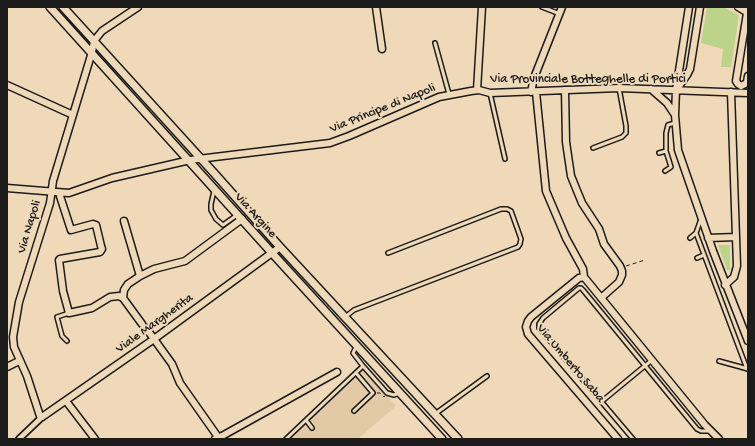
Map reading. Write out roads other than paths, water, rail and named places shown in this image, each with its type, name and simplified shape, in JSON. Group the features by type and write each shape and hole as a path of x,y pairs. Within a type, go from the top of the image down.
{"street":[{"name":"Via Argine","path":"50,7 442,439"},
{"name":"Via Argine","path":"63,7 280,247 458,439"},
{"path":"94,41 102,32 138,7"},
{"path":"376,7 382,49"},
{"path":"477,90 482,7"},
{"path":"562,7 534,78 533,92 546,191 566,238 583,269 584,277 719,439"},
{"path":"689,7 676,90 675,123 678,150 725,285 748,341"},
{"path":"676,90 690,69 700,7"},
{"path":"738,7 748,11 736,81 741,86 741,93"},
{"name":"Via Napoli","path":"42,417 39,414 27,376 14,347 13,337 19,302 50,203 54,181 94,41"},
{"path":"741,86 747,82 748,76"},
{"path":"7,85 73,115"},
{"name":"Via Provinciale Botteghelle di Portici","path":"477,90 490,93 619,88 731,92 748,94"},
{"path":"651,89 667,103 675,115"},
{"name":"Via Principe di Napoli","path":"201,159 330,143 449,94 477,90"},
{"path":"565,90 566,142 571,176 582,203 599,229 604,244 621,268 622,275 619,282 601,298"},
{"path":"725,285 734,277 737,270 731,92"},
{"path":"7,188 69,193 112,178 190,160 201,159"},
{"path":"59,193 70,230 93,224 96,225 102,250 100,252 59,260 63,291 69,313 92,308 110,297 119,296 124,298 172,364 180,383 216,438 337,372"},
{"path":"124,298 124,290 128,284 140,276 158,268 185,261 240,216"},
{"path":"124,221 140,276"},
{"path":"708,238 736,237"},
{"name":"Viale Margherita","path":"42,417 154,339 280,247"},
{"name":"Via Umberto Saba","path":"584,277 579,278 531,317 526,324 527,331 618,439"},
{"path":"7,367 19,360"},
{"path":"66,401 95,439"},
{"path":"19,439 42,417"}],"lane":[{"path":"542,7 560,14"},
{"path":"435,43 449,94"},
{"path":"593,148 622,137 626,133 619,88"},
{"path":"490,93 506,159"},
{"path":"666,171 671,167 666,151 668,125 675,123"},
{"path":"659,153 666,151"},
{"path":"215,190 211,210 216,219 223,225 240,216"},
{"path":"346,317 354,310 518,247 520,244 520,239 511,211 501,209 388,253"},
{"path":"690,238 696,233 701,218"},
{"path":"696,233 747,369"},
{"path":"697,258 704,255"},
{"name":"Via Umberto Saba","path":"633,439 540,330 539,325 543,318 579,288 581,288 645,366"},
{"path":"67,341 62,336 57,317 69,313"},
{"path":"357,345 353,353 387,393 394,395 400,393"},
{"path":"601,402 652,360"},
{"path":"719,361 747,369"},
{"path":"286,439 363,366"},
{"path":"645,366 697,428 701,431 711,431"},
{"path":"354,411 373,393 356,373"},
{"path":"434,414 487,376"},
{"path":"306,420 312,428"}]}
